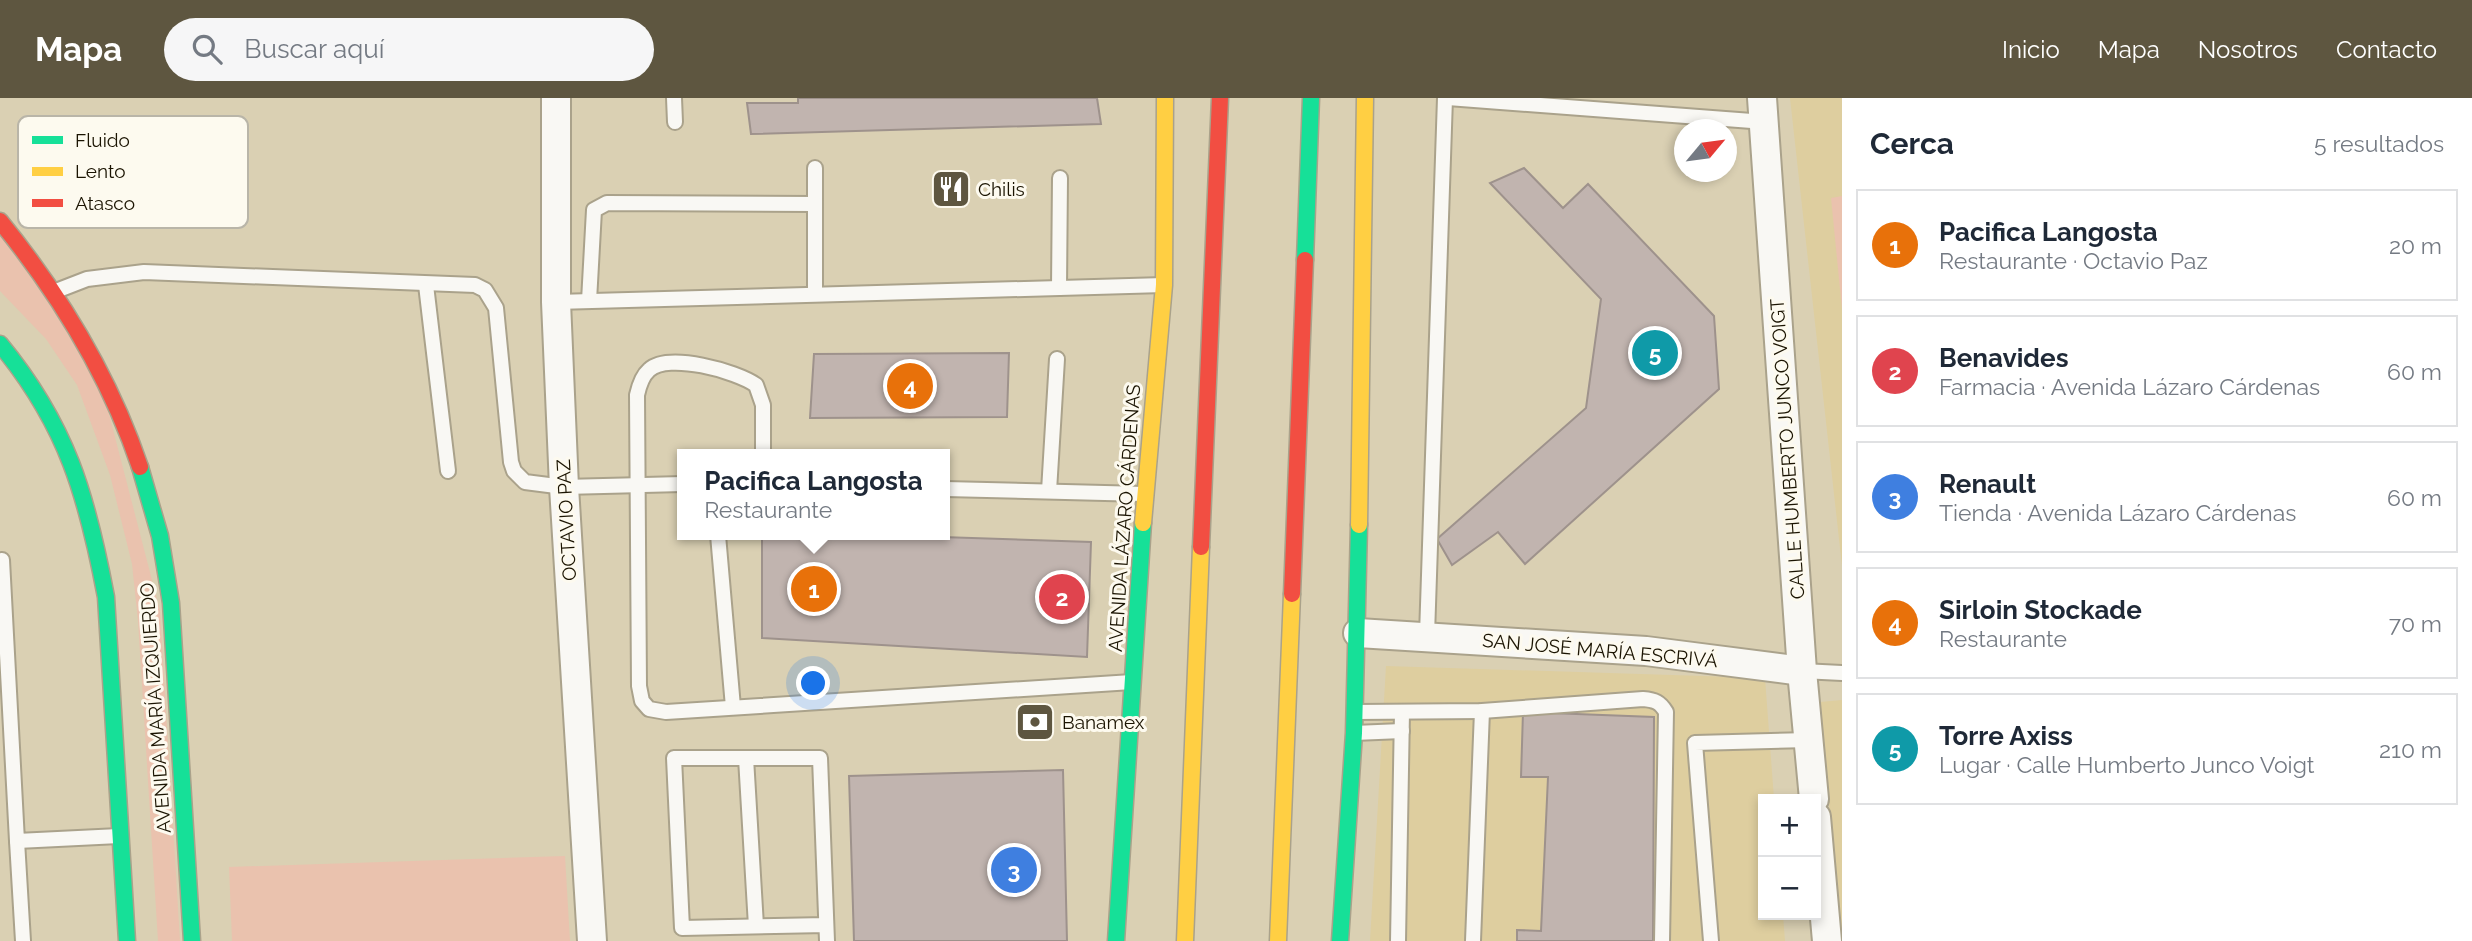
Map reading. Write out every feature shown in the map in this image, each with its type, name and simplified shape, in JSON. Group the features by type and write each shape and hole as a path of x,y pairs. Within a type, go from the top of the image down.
{"main road":[{"name":"AVENIDA LÁZARO CÁRDENAS","path":"1116,941 1145,494 1164,285 1165,98"},
{"path":"1185,941 1220,98"},
{"path":"1278,941 1311,98"},
{"path":"1340,941 1358,632 1365,98"},
{"name":"AVENIDA MARÍA IZQUIERDO","path":"0,221 56,291 97,359 137,454 169,587 192,941"},
{"path":"0,344 19,364 45,404 84,491 106,597 127,941"}],"street":[{"name":"OCTAVIO PAZ","path":"556,98 556,302 564,486 593,941"},
{"name":"CALLE HUMBERTO JUNCO VOIGT","path":"1763,110 1802,671 1814,794"},
{"name":"SAN JOSÉ MARÍA ESCRIVÁ","path":"1358,632 1646,651 1802,671"},
{"path":"1820,857 1827,941"}],"lane":[{"path":"674,98 674,122"},
{"path":"1427,635 1447,98 1763,110"},
{"path":"815,168 815,295"},
{"path":"1059,288 1060,178"},
{"path":"589,301 594,210 598,206 607,203 815,204"},
{"path":"56,291 97,277 144,272 475,285 492,298 499,319 511,462 519,479 564,486 677,484"},
{"path":"426,285 448,471"},
{"path":"556,302 1164,285"},
{"path":"1049,491 1057,359"},
{"path":"763,449 763,405 756,385 748,379 723,371 665,362 647,371 637,395 636,484 639,686 642,701 649,709 666,712 1132,682"},
{"path":"950,489 1145,494"},
{"path":"718,540 733,708"},
{"path":"2,560 23,941"},
{"name":"SAN JOSÉ MARÍA ESCRIVÁ","path":"1802,671 1842,673"},
{"path":"1354,712 1482,711 1643,699 1661,704 1666,712 1662,941"},
{"path":"1474,941 1482,711"},
{"path":"1398,941 1402,712"},
{"path":"1354,733 1402,731"},
{"path":"1711,941 1695,743 1809,740"},
{"path":"826,925 682,928 674,758 820,758 827,941"},
{"path":"746,758 755,926"},
{"path":"18,841 120,836"}],"shaded area":[{"path":"1790,98 1842,98 1842,566"},
{"path":"1842,196 1842,309 1831,198"},
{"path":"0,225 101,383 160,611 180,941 158,941 138,621 132,564 110,475 77,385 46,339 0,291"},
{"path":"1386,666 1765,678 1774,794 1758,794 1758,920 1783,920 1785,941 1370,941"},
{"path":"1842,700 1842,941 1841,941 1820,702"},
{"path":"565,856 570,941 232,941 229,867"}],"building":[{"path":"798,98 1097,98 1101,124 751,134 747,103 798,103"},
{"path":"1524,168 1563,208 1588,184 1714,316 1719,389 1525,564 1498,532 1452,565 1437,539 1586,408 1601,299 1490,183"},
{"path":"1009,353 1007,417 810,418 814,354"},
{"path":"950,537 1091,542 1087,657 762,638 762,540 950,540"},
{"path":"1523,712 1654,717 1653,941 1517,941 1517,930 1541,931 1548,777 1521,777"},
{"path":"1063,770 1067,941 854,941 849,776"}],"traffic: fast":[{"path":"1305,260 1311,98"},
{"path":"0,344 23,374 58,433 82,494 99,560 106,597 127,941"},
{"path":"140,467 160,536 171,603 192,941"},
{"path":"1116,941 1143,523"},
{"path":"1340,941 1354,733 1359,525"}],"traffic: slow":[{"path":"1143,523 1164,285 1165,98"},
{"path":"1359,525 1365,98"},
{"path":"1185,941 1201,547"},
{"path":"1278,941 1292,594"}],"traffic: jam":[{"path":"1201,547 1220,98"},
{"path":"0,221 43,278 81,338 114,400 140,467"},
{"path":"1292,594 1305,260"}],"place":[{"name":"Chilis","path":"951,189"},
{"name":"Torre Axiss","path":"1655,353"},
{"name":"Sirloin Stockade","path":"910,386"},
{"name":"Pacifica Langosta","path":"814,589"},
{"name":"Benavides","path":"1062,597"},
{"name":"Banamex","path":"1035,722"},
{"name":"Renault","path":"1014,870"}]}
